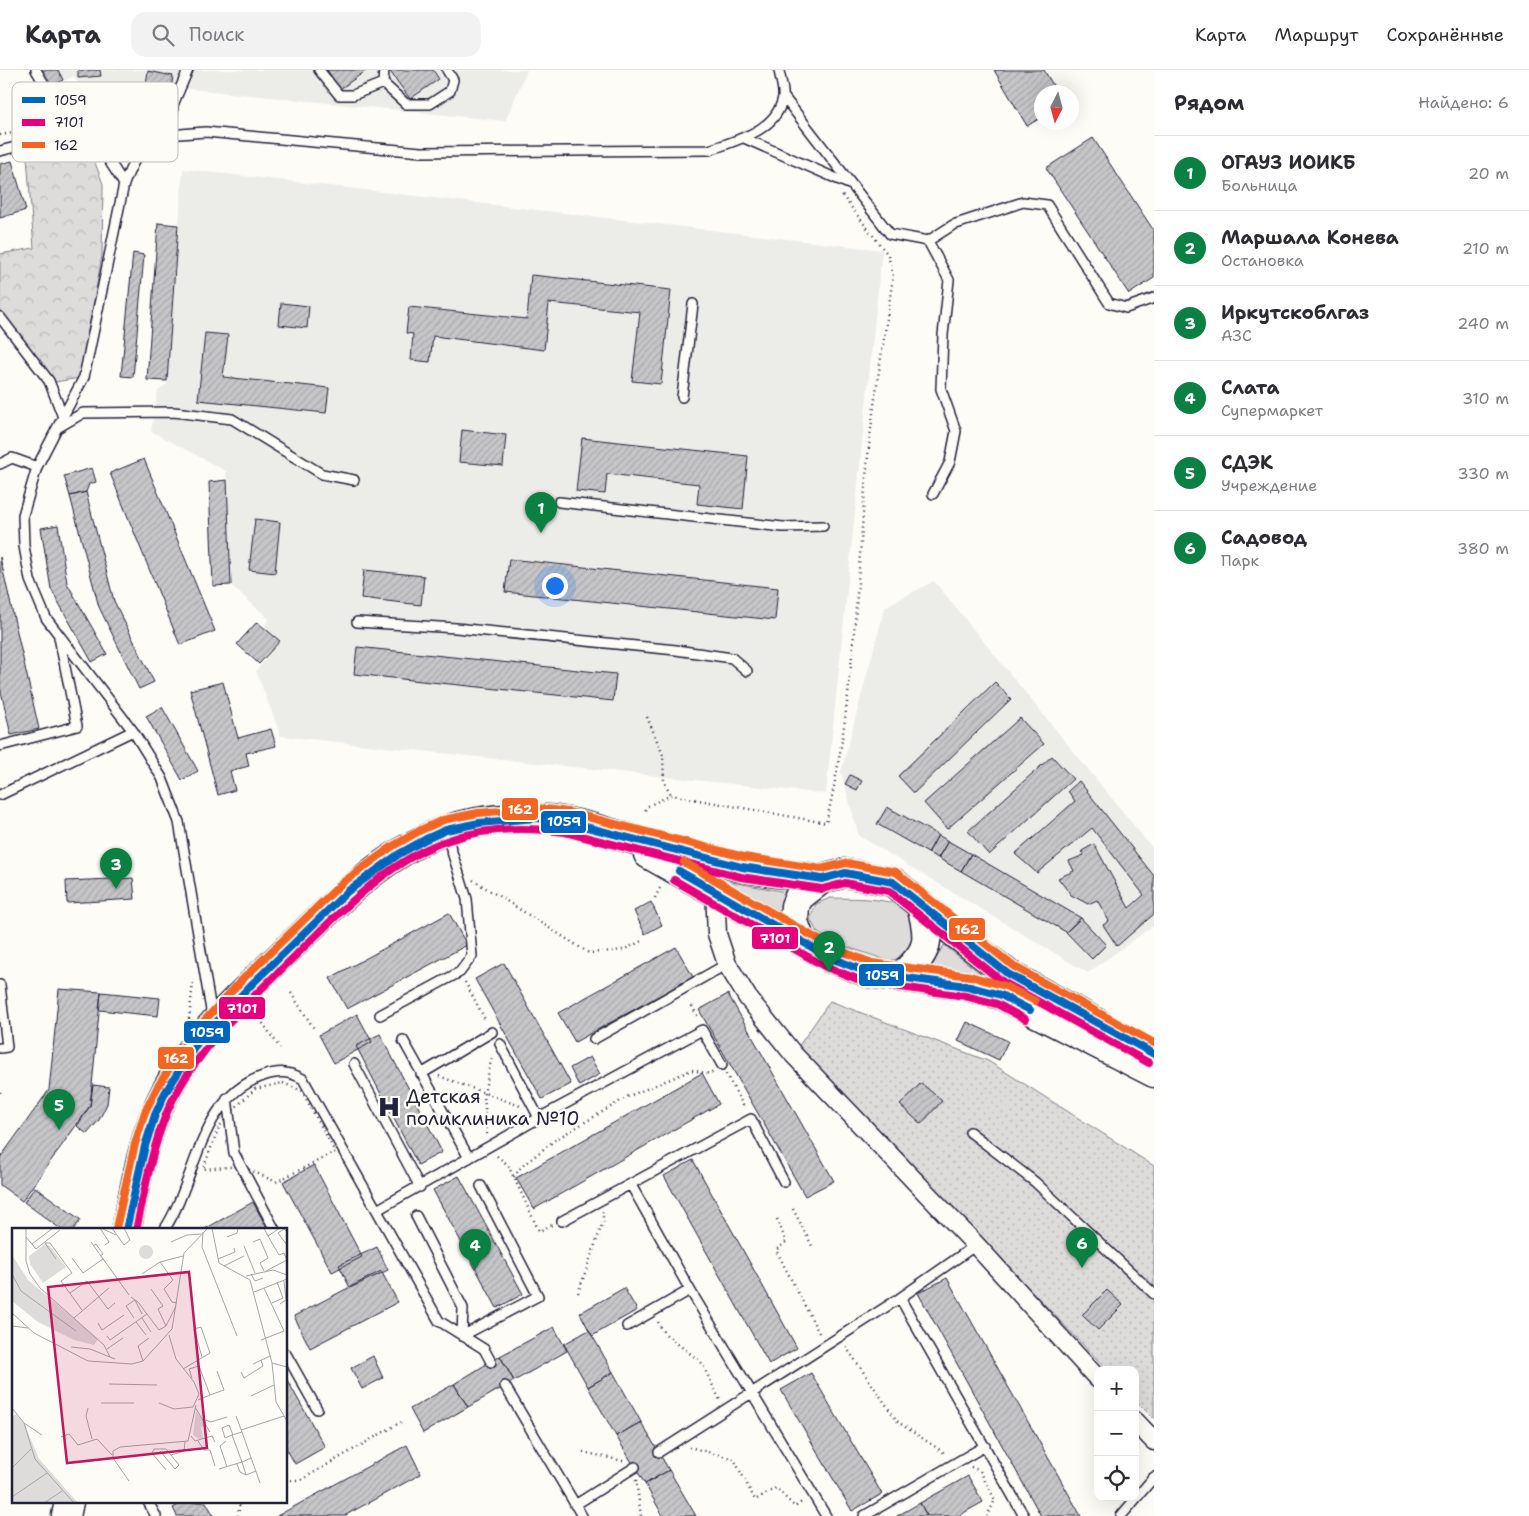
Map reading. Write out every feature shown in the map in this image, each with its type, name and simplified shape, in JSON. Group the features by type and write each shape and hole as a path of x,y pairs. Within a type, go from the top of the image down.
{"main road":[{"path":"126,1228 142,1157 155,1115 201,1023 348,891 399,854 446,830 506,819 537,818 567,822 742,867 822,879 845,873 893,882 1008,974 1154,1054"},
{"path":"599,831 630,844 715,890 829,957 869,973 967,986 1001,995 1154,1073"},
{"path":"801,940 794,922 795,906 799,897 822,879"},
{"path":"901,976 924,953 928,932 921,906"}],"street":[{"path":"715,890 717,934 727,964 748,998 794,1055 976,1245 1094,1376"},
{"path":"1139,1425 1154,1441"}],"lane":[{"path":"36,70 43,82"},
{"path":"178,93 188,70"},
{"path":"319,70 339,95 353,96 383,82"},
{"path":"383,82 384,70"},
{"path":"383,82 406,104 430,104 450,91 453,80 447,70"},
{"path":"778,70 783,96 890,234 928,241 953,225 1024,202 1047,205 1108,303 1126,308 1154,298"},
{"path":"178,134 206,132 421,152 708,150 744,138 772,122 783,96"},
{"path":"744,138 852,185"},
{"path":"110,162 124,184"},
{"path":"132,162 124,184 84,377 37,467 23,515 24,546 30,580 46,618 133,731 162,778 179,822 201,1023"},
{"path":"928,241 949,280 943,334 940,390 956,431 950,462 933,494"},
{"path":"682,397 693,304"},
{"path":"0,317 49,381 63,417"},
{"path":"57,428 83,414 174,412 232,419 322,474 354,480"},
{"path":"0,464 12,458 37,467"},
{"path":"560,502 783,527 823,526"},
{"path":"357,622 456,628 676,650 732,658 747,671"},
{"path":"0,746 77,726 58,634"},
{"path":"0,795 133,731"},
{"path":"380,1015 460,972 472,956 467,899 446,830"},
{"path":"594,1039 727,964"},
{"path":"0,985 7,1047 0,1048"},
{"path":"377,1210 539,1118 702,1030 722,1066"},
{"path":"421,1074 492,1032"},
{"path":"403,1040 469,1158"},
{"path":"500,1044 539,1118"},
{"path":"354,1064 420,1187"},
{"path":"165,1228 173,1216 201,1141 227,1098 254,1079 276,1072 294,1074 303,1079 438,1321 484,1349 491,1362"},
{"path":"227,1098 234,1152 274,1228"},
{"path":"562,1221 751,1119 784,1182"},
{"path":"970,1132 1035,1182 1154,1294"},
{"path":"631,1185 690,1290 826,1516"},
{"path":"462,1336 538,1296 480,1186"},
{"path":"416,1216 463,1308 462,1336"},
{"path":"659,1452 900,1298 976,1245"},
{"path":"627,1326 690,1290"},
{"path":"900,1298 1024,1516"},
{"path":"288,1357 318,1409"},
{"path":"505,1386 582,1516"},
{"path":"864,1516 985,1446"},
{"path":"575,1505 635,1467"},
{"path":"1121,1516 1154,1476"},
{"path":"149,1504 156,1516"}],"path":[{"path":"645,810 648,806 671,795 826,823 839,766 850,682 868,455 893,276 888,255 846,204 831,176"},
{"path":"647,717 663,755 664,780 671,795"},
{"path":"457,869 589,952 623,950 644,940"},
{"path":"655,898 661,885"},
{"path":"460,972 492,1032"},
{"path":"194,976 201,1023"},
{"path":"291,993 315,1030"},
{"path":"692,1006 699,1019"},
{"path":"260,1018 280,1048"},
{"path":"487,1134 484,1094 493,1054"},
{"path":"514,1177 521,1167 555,1140 629,1096 692,1070 710,1074 722,1066 751,1119"},
{"path":"440,1077 525,1108"},
{"path":"283,1083 302,1091 335,1152 276,1182 241,1166 203,1170 219,1127 255,1089 283,1083"},
{"path":"492,1152 508,1165 539,1231"},
{"path":"793,1209 812,1246"},
{"path":"777,1219 786,1242 776,1250 822,1339"},
{"path":"578,1293 603,1222"},
{"path":"664,1332 701,1362 716,1391"},
{"path":"838,1338 869,1378 898,1422 960,1461 980,1471 995,1500 987,1516"},
{"path":"288,1480 300,1480 401,1422"},
{"path":"693,1449 734,1459 755,1500 776,1488 795,1507"},
{"path":"583,1452 614,1460"},
{"path":"635,1467 641,1516"}],"shaded area":[{"path":"38,70 527,70 505,121 182,88 178,92 178,82 77,82 74,76 61,82 45,82"},
{"path":"183,169 882,250 826,794 281,736 256,671 280,642 264,627 269,619 231,585 226,471 151,431 158,391 167,384"},
{"path":"934,581 1154,850 1154,925 1088,973 859,836 841,772 885,607"}],"green space":[{"path":"27,162 95,162 103,184 102,256 80,378 55,382 0,311 0,254 34,248"},
{"path":"726,881 792,893 786,917"},
{"path":"830,898 883,901 897,904 908,910 916,918 918,930 908,956 889,961 830,941 817,932 810,919 816,904"},
{"path":"944,945 983,975 931,967"},
{"path":"830,1001 988,1061 1154,1166 1154,1419 1139,1404 1139,1366 1103,1366 798,1047"}],"building":[{"path":"38,70 58,70 63,80 59,82 45,82"},
{"path":"78,70 100,70 101,76 78,78"},
{"path":"327,70 367,70 340,89"},
{"path":"389,70 433,70 439,79 410,99"},
{"path":"994,70 1044,70 1053,85 1034,85 1034,122 1027,126"},
{"path":"148,71 173,76 172,82 146,82"},
{"path":"1093,138 1154,231 1154,278 1129,294 1046,168"},
{"path":"12,161 26,210 0,218 0,164"},
{"path":"158,223 178,225 167,381 147,380"},
{"path":"133,253 144,255 133,377 121,376"},
{"path":"531,275 671,290 661,384 632,381 640,312 549,303 544,350 433,336 430,362 411,360 413,334 406,333 409,307 527,319"},
{"path":"281,303 309,306 307,328 279,325"},
{"path":"205,333 228,335 223,377 329,388 326,413 198,400"},
{"path":"462,430 506,435 503,466 459,462"},
{"path":"582,438 748,456 743,509 697,504 699,484 607,474 605,494 576,491"},
{"path":"144,459 215,631 180,645 110,473"},
{"path":"92,468 96,482 89,484 86,492 70,496 64,476"},
{"path":"227,480 231,585 213,586 209,482"},
{"path":"86,492 114,601 154,682 139,689 99,607 70,496"},
{"path":"255,519 280,522 275,573 249,570"},
{"path":"58,525 67,583 107,654 92,662 51,589 41,528"},
{"path":"0,557 39,729 11,735 0,687"},
{"path":"509,559 778,588 775,620 505,592"},
{"path":"364,570 424,576 421,605 361,598"},
{"path":"257,622 280,641 259,664 237,644"},
{"path":"357,647 616,674 613,701 354,674"},
{"path":"223,682 238,738 271,729 276,746 246,753 249,766 230,771 235,790 218,795 190,690"},
{"path":"995,682 1011,699 914,793 898,776"},
{"path":"162,707 198,771 182,780 146,716"},
{"path":"1020,718 1044,744 947,829 924,803"},
{"path":"1052,756 1073,779 989,855 968,831"},
{"path":"850,775 862,781 857,790 845,784"},
{"path":"1079,781 1154,876 1154,914 1117,946 1103,925 1109,921 1097,900 1088,904 1071,895 1058,878 1074,871 1069,861 1084,855 1082,851 1094,844 1129,908 1144,895 1092,828 1037,873 1015,854 1075,801 1068,791"},
{"path":"887,807 938,835 928,853 877,824"},
{"path":"938,835 948,841 938,858 928,853"},
{"path":"948,841 971,854 961,871 938,858"},
{"path":"971,854 1081,918 1066,932 961,871"},
{"path":"133,878 135,899 67,903 66,881"},
{"path":"651,902 662,925 645,934 634,911"},
{"path":"449,913 467,945 347,1009 330,978"},
{"path":"1081,918 1106,945 1092,959 1066,932"},
{"path":"676,947 693,977 575,1042 558,1013"},
{"path":"504,963 571,1084 542,1099 475,979"},
{"path":"59,989 101,992 90,1106 22,1201 0,1185 0,1158 49,1090"},
{"path":"101,992 160,998 158,1016 99,1010"},
{"path":"728,994 834,1181 805,1196 699,1010"},
{"path":"357,1014 372,1042 334,1063 319,1035"},
{"path":"967,1022 1008,1041 999,1060 958,1041"},
{"path":"380,1034 442,1152 418,1165 356,1046"},
{"path":"590,1057 600,1074 579,1086 570,1068"},
{"path":"702,1073 719,1104 534,1209 516,1178"},
{"path":"921,1083 942,1101 921,1124 900,1105"},
{"path":"93,1085 109,1087 107,1104 99,1120 87,1134 77,1126 90,1106"},
{"path":"693,1160 797,1348 769,1364 664,1176"},
{"path":"314,1165 362,1257 332,1272 283,1182"},
{"path":"459,1176 523,1294 497,1308 433,1190"},
{"path":"35,1187 81,1220 75,1228 59,1228 24,1202"},
{"path":"253,1202 267,1228 207,1228"},
{"path":"377,1247 388,1270 350,1288 339,1265"},
{"path":"381,1271 398,1302 310,1348 294,1316"},
{"path":"947,1278 1081,1516 1041,1516 918,1293"},
{"path":"624,1288 637,1310 592,1336 580,1313"},
{"path":"1107,1290 1123,1305 1098,1330 1082,1315"},
{"path":"554,1327 567,1351 514,1381 500,1356"},
{"path":"589,1330 613,1372 588,1387 564,1344"},
{"path":"373,1356 383,1378 362,1389 351,1368"},
{"path":"500,1356 514,1381 468,1407 454,1384"},
{"path":"613,1372 641,1422 616,1436 588,1387"},
{"path":"811,1373 882,1494 852,1511 781,1390"},
{"path":"288,1382 325,1447 295,1464 288,1452"},
{"path":"454,1384 468,1407 423,1433 410,1409"},
{"path":"641,1422 669,1470 645,1484 616,1436"},
{"path":"407,1445 421,1474 344,1516 277,1516"},
{"path":"669,1470 696,1516 663,1516 645,1484"},
{"path":"968,1476 983,1502 958,1516 927,1516 920,1503"},
{"path":"920,1503 927,1516 897,1516"},
{"path":"180,1504 207,1504 214,1516 177,1516 173,1508"}],"transit line":[{"name":"162","path":"116,1228 135,1144 145,1112 157,1088 190,1036 245,977 342,883 393,846 421,830 443,820 478,813 537,808 568,812 744,857 821,869 846,863 896,872 1013,966 1154,1043"},
{"name":"1059","path":"126,1228 145,1146 155,1115 165,1093 197,1043 252,984 348,891 399,854 426,839 446,830 479,823 537,818 567,822 742,867 822,879 845,873 893,882 1008,974 1154,1054"},
{"name":"7101","path":"136,1228 151,1163 166,1114 198,1059 228,1022 348,905 386,874 406,860 427,849 449,840 492,830 536,829 565,832 741,877 822,889 845,883 889,891 1003,982 1149,1063"},
{"name":"162","path":"684,862 833,948 872,963 970,976 1005,986 1035,1001"},
{"name":"1059","path":"679,871 829,957 869,973 967,986 1001,995 1030,1010"},
{"name":"7101","path":"674,880 824,966 865,982 965,996 997,1004 1025,1019"}],"place":[{"name":"ОГАУЗ ИОИКБ","path":"541,533"},
{"name":"Иркутскоблгаз","path":"116,889"},
{"name":"Маршала Конева","path":"829,972"},
{"name":"Детская поликлиника №10","path":"389,1107"},
{"name":"СДЭК","path":"59,1130"},
{"name":"Садовод","path":"1082,1268"},
{"name":"Слата","path":"475,1270"}]}
